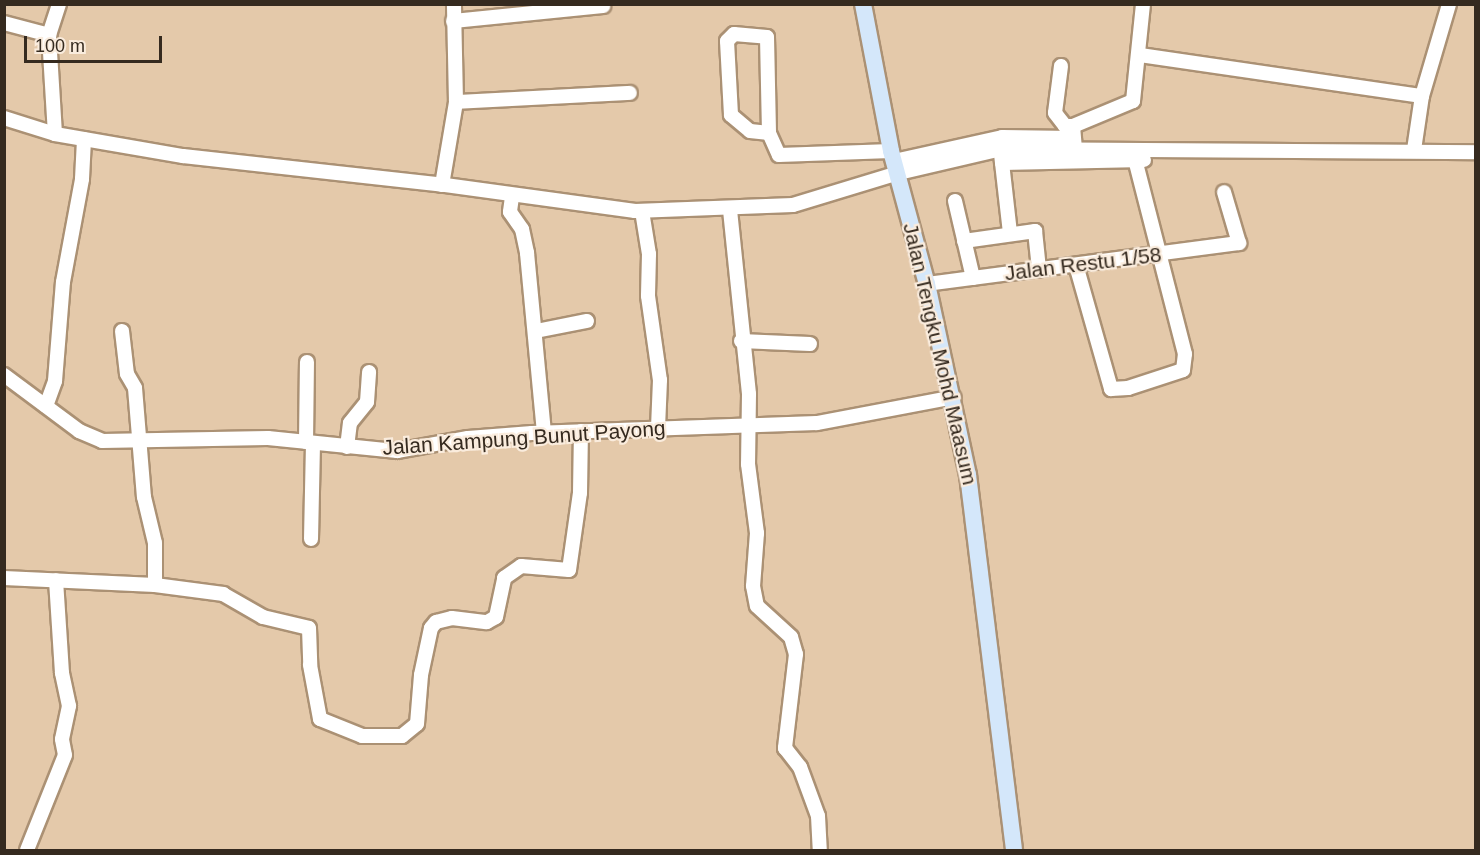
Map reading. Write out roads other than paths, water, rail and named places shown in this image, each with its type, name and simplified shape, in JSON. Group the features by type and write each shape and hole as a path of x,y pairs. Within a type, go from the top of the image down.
{"main road":[{"name":"Jalan Tengku Mohd Maasum","path":"862,4 894,162 954,397 976,531 1014,850"}],"street":[{"path":"55,134 49,35 59,4"},
{"path":"442,185 456,102 454,4"},
{"path":"1002,156 1074,138 1130,104 1136,94 1143,4"},
{"path":"1414,150 1422,96 1449,4"},
{"path":"453,21 603,6"},
{"path":"4,23 49,35"},
{"path":"768,133 750,131 731,115 727,40 734,34 766,37 768,133 779,155 894,162 1002,156 1136,163 1147,159 1152,150"},
{"path":"1140,54 1422,96"},
{"path":"1061,66 1055,112 1074,138"},
{"path":"456,102 630,93"},
{"path":"4,118 55,134 183,156 442,185 512,197 642,211 730,210 793,205 894,162 1002,137 1074,138 1152,150 1476,152"},
{"path":"46,406 56,381 63,282 82,179 84,139"},
{"path":"1002,156 1010,233"},
{"path":"1076,265 1111,389 1138,386 1183,370 1185,354 1136,163"},
{"name":"Jalan Restu 1/58","path":"927,284 1239,243 1224,192"},
{"path":"512,197 511,215 519,224 527,253 544,432"},
{"path":"955,201 973,278"},
{"path":"730,210 749,426 748,464 757,533 753,586 757,606 791,637 795,654 785,748 800,767 818,816 820,850"},
{"path":"642,211 649,254 648,296 660,380 658,428"},
{"path":"964,241 1035,231 1038,270"},
{"path":"536,331 587,321"},
{"path":"122,331 127,374 135,388 144,496 155,543 155,585"},
{"path":"741,341 810,344"},
{"path":"307,362 311,539"},
{"path":"347,447 350,423 367,402 369,372"},
{"name":"Jalan Kampung Bunut Payong","path":"4,375 89,437 139,442 267,438 347,447 412,450 468,438 544,432 817,423 954,397"},
{"path":"4,578 155,585 223,594 263,616 309,628 310,665 320,719 362,736 402,736 417,724 421,675 431,628 436,622 452,618 488,622 496,617 504,578 521,566 569,570 579,493 581,431"},
{"path":"27,850 65,754 62,739 69,706 62,673 56,580"}]}
